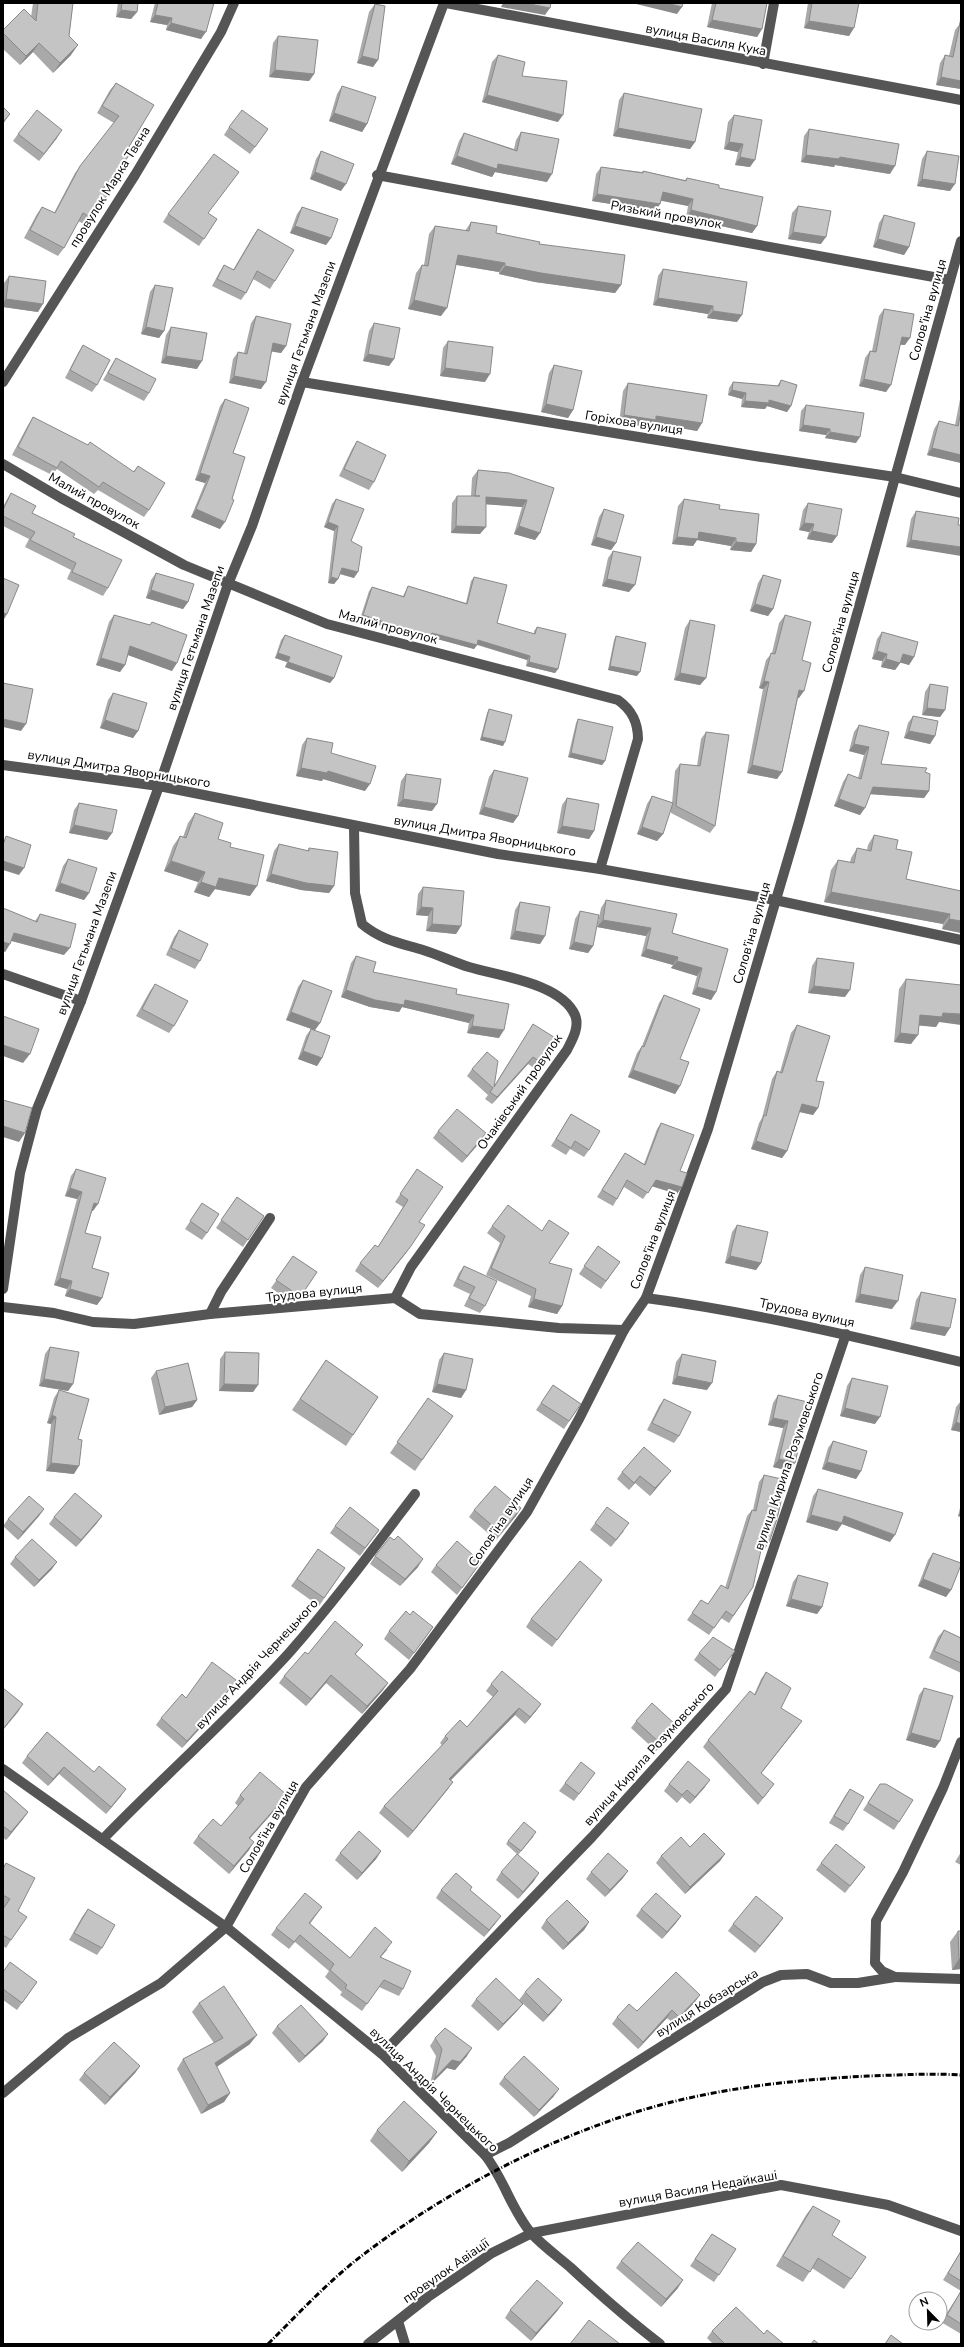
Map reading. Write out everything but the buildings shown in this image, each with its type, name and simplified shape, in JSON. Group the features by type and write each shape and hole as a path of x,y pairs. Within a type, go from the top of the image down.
{"street":[{"name":"провулок Марка Твена","path":"3,382 135,175 221,32 234,3"},
{"name":"вулиця Василя Кука","path":"445,3 961,100"},
{"name":"вулиця Гетьмана Мазепи","path":"3,1289 20,1173 37,1109 81,1001 228,584 252,526 302,382 378,175 445,3"},
{"path":"763,64 774,3"},
{"name":"Ризький провулок","path":"378,175 950,280"},
{"name":"Солов'їна вулиця","path":"3,2092 68,2038 161,1983 226,1927 306,1787 410,1669 527,1512 579,1419 624,1330 646,1298 708,1129 799,822 961,241"},
{"name":"Горіхова вулиця","path":"302,382 755,456 895,477 961,493"},
{"name":"Малий провулок","path":"3,464 61,498 184,565 327,624 618,700 627,707 635,718 638,739 600,869"},
{"name":"вулиця Дмитра Яворницького","path":"3,765 158,786 498,854 600,869 775,900 961,940"},
{"name":"Очаківський провулок","path":"354,826 355,893 362,924 389,941 424,950 469,967 521,979 564,1001 575,1016 576,1032 567,1050 411,1267 395,1298"},
{"path":"3,974 81,1001"},
{"path":"210,1314 221,1292 270,1218"},
{"path":"395,1298 420,1314 559,1328 624,1330"},
{"name":"Трудова вулиця","path":"3,1307 54,1313 93,1322 134,1324 210,1314 395,1298"},
{"name":"Трудова вулиця","path":"646,1298 711,1306 846,1334 961,1362"},
{"name":"вулиця Кирила Розумовського","path":"382,2054 592,1837 726,1689 846,1334"},
{"name":"вулиця Андрія Чернецького","path":"103,1839 214,1730 288,1653 352,1578 415,1494"},
{"path":"895,1977 882,1971 875,1963 876,1921 903,1872 959,1758 961,1742"},
{"name":"вулиця Андрія Чернецького","path":"3,1769 226,1927 382,2054 485,2155 497,2170 503,2189 514,2209 532,2233 629,2320 660,2344"},
{"name":"вулиця Кобзарська","path":"485,2155 509,2143 763,1982 781,1975 807,1974 831,1983 858,1983 895,1977 961,1979"},
{"name":"вулиця Василя Недайкаші","path":"532,2233 780,2185 888,2205 961,2231"},
{"name":"провулок Авіації","path":"368,2344 428,2297 492,2253 532,2233"},
{"name":"провулок Авіації","path":"398,2321 405,2344"}],"railway":[{"path":"268,2344 310,2301 355,2261 419,2215 487,2175 523,2157 596,2126 661,2105 749,2087 809,2080 868,2076 926,2074 961,2075"}]}
